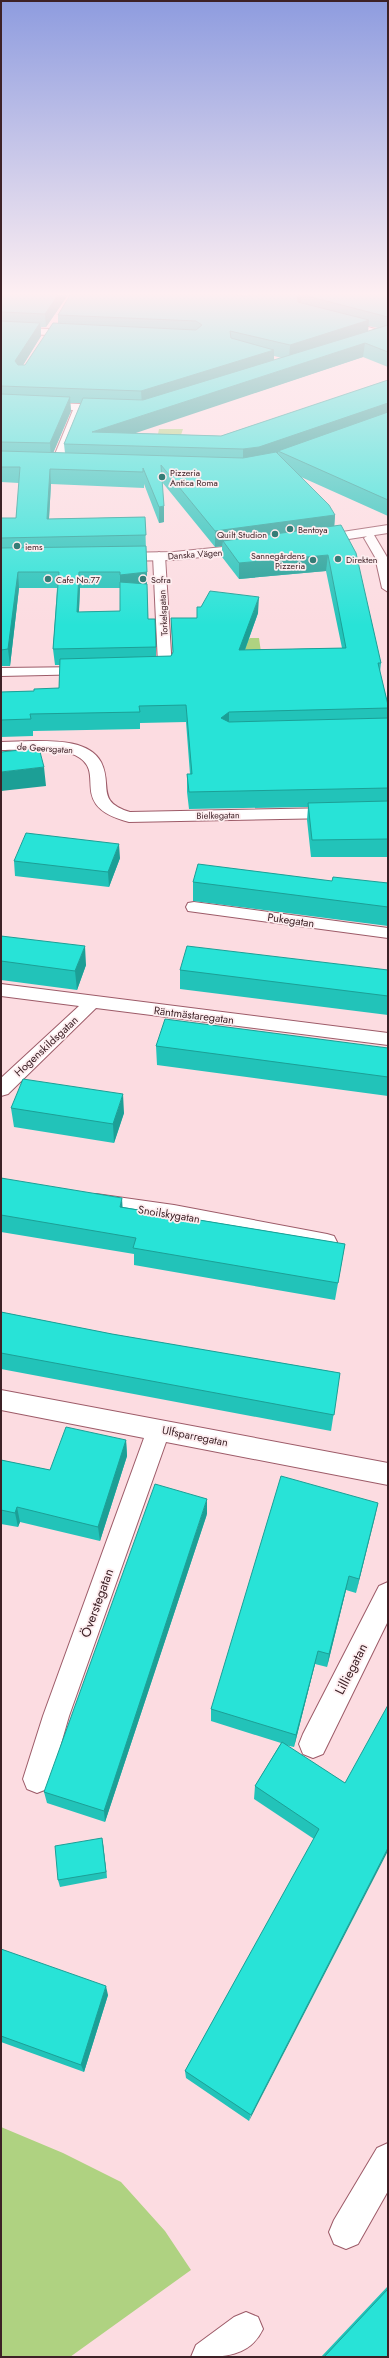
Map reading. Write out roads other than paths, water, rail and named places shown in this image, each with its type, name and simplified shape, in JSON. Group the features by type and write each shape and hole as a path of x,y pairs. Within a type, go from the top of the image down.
{"street":[{"path":"55,405 115,409"},
{"path":"71,465 52,464 79,407"},
{"path":"388,529 300,545 388,535"},
{"path":"370,538 381,557 388,588"},
{"name":"Danska Vägen","path":"105,560 159,559 266,550"},
{"name":"Torkelsgatan","path":"137,670 165,669 159,559"},
{"path":"1,672 96,671"},
{"name":"de Geersgatan","path":"1,746 67,748 80,751 88,756"},
{"name":"Bielkegatan","path":"88,756 96,772 100,800 108,809 125,816 388,812"},
{"name":"Pukegatan","path":"194,907 388,933"},
{"name":"Räntmästaregatan","path":"1,990 388,1039"},
{"name":"Hogenskildsgatan","path":"1,1089 87,1008 90,1002"},
{"name":"Snoilskygatan","path":"75,1198 337,1244"},
{"name":"Ulfsparregatan","path":"1,1400 388,1474"},
{"name":"Överstegatan","path":"37,1779 56,1716 159,1429"},
{"name":"Lilliegatan","path":"313,1744 388,1594"},
{"path":"346,2232 388,2159"},
{"path":"208,2357 246,2329"}],"place":[{"name":"Pizzeria Antica Roma","path":"162,477"},
{"name":"Bentoya","path":"290,529"},
{"name":"Quilt Studion","path":"275,534"},
{"name":"iems","path":"17,546"},
{"name":"Direkten","path":"338,559"},
{"name":"Sannegårdens Pizzeria","path":"313,560"},
{"name":"Cafe No.77","path":"48,579"},
{"name":"Sofra","path":"143,579"}]}
